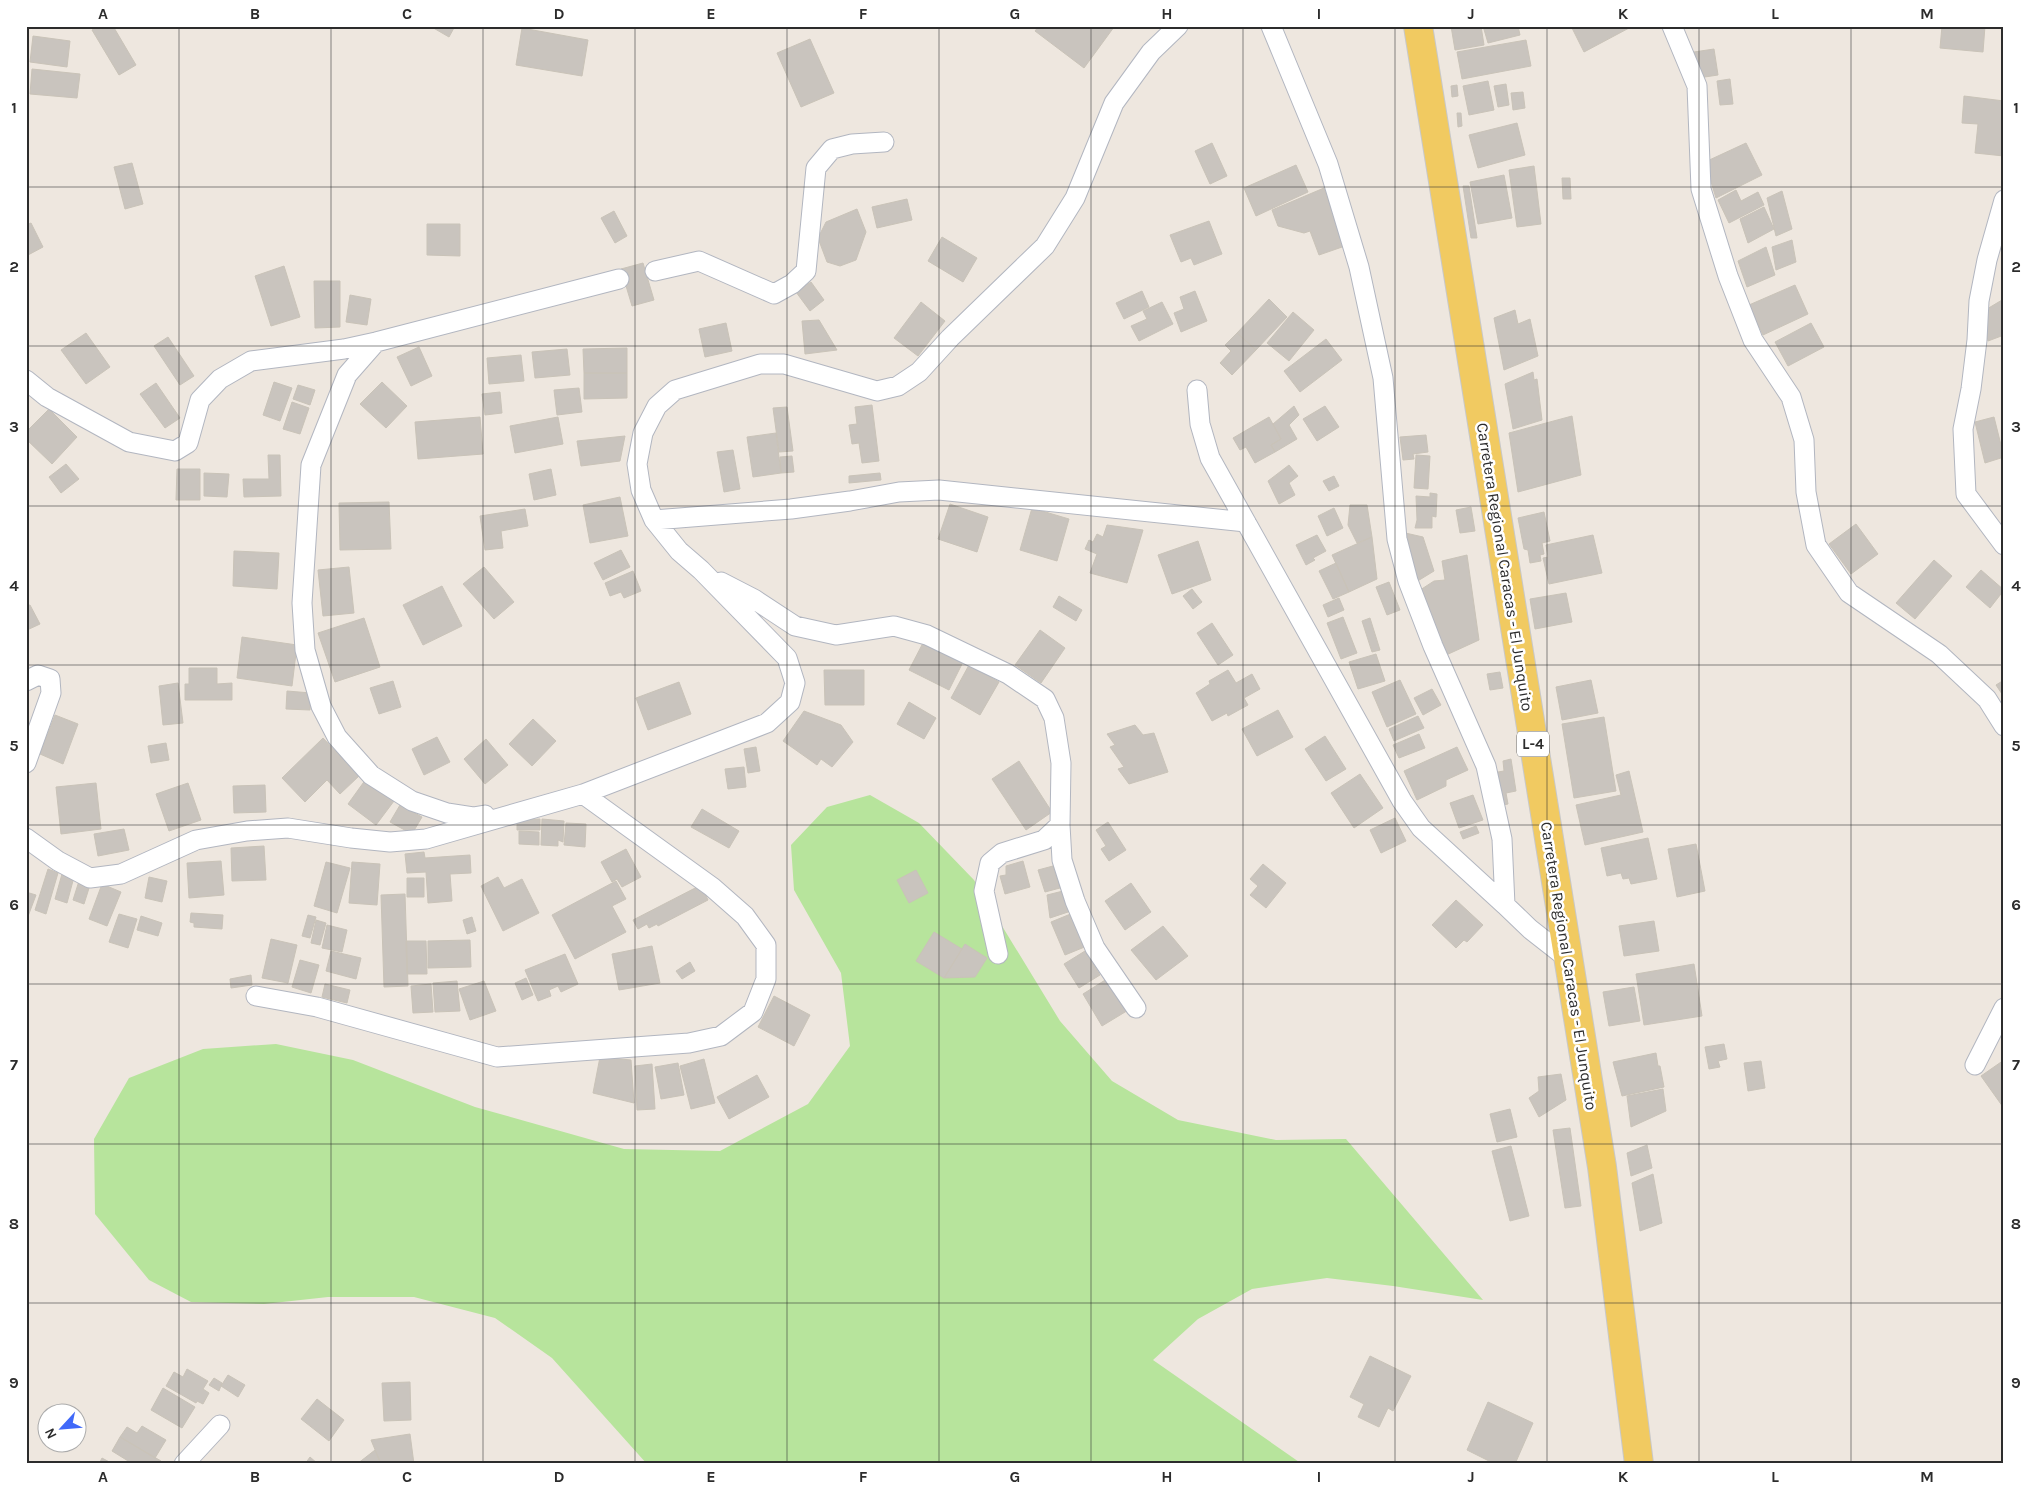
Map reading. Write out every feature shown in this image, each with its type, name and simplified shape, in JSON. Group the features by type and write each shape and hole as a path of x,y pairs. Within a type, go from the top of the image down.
{"main road":[{"name":"Carretera Regional Caracas - El Junquito","path":"1418,26 1602,1167 1639,1464"}],"street":[{"path":"26,838 58,861 90,878 121,874 196,840 246,831 288,828 390,842 426,839 583,794 767,723 790,702 795,683 787,658 701,570 679,551 654,520 641,490 637,464 643,433 657,406 675,390 760,364 784,364 877,391 898,386 919,372 950,338 1045,246 1075,198 1114,103 1150,52 1178,26"},
{"path":"1271,26 1328,164 1359,267 1383,378 1397,539 1408,581 1433,646 1486,766 1502,839 1505,905"},
{"path":"1672,26 1697,86 1701,189 1728,276 1753,340 1791,398 1804,440 1806,492 1816,545 1850,593 1939,654 1987,700 2004,726"},
{"path":"655,271 698,261 774,294 792,284 806,271 816,168 832,149 852,144 884,142"},
{"path":"2004,200 1987,260 1979,301 1977,340 1963,429 1966,494 2004,545"},
{"path":"26,380 48,397 129,442 175,451 188,443 200,400 220,379 251,361 344,349 376,342 619,278"},
{"path":"376,342 347,375 311,465 302,603 305,650 321,706 337,737 371,775 412,801 447,813 473,816 521,811"},
{"path":"1197,390 1200,424 1210,458 1402,801 1421,828 1530,929 1567,958"},
{"path":"654,520 791,509 899,492 939,490 1246,522"},
{"path":"701,570 754,599 795,626 836,635 894,626 928,634 1008,674 1045,699 1054,718 1061,763 1060,825 1062,860 1095,948 1136,1008"},
{"path":"26,681 38,674 50,679 51,693 26,763"},
{"path":"256,996 317,1007 497,1058 689,1043 721,1036 753,1012 766,979 766,945 745,916 712,887 583,794"},
{"path":"998,954 984,891 990,863 1002,853 1044,840 1060,825"},
{"path":"1976,1065 2004,1008"},
{"path":"184,1464 220,1425"}],"green space":[{"path":"870,795 919,823 974,880 1060,1021 1112,1081 1178,1120 1276,1140 1346,1139 1483,1300 1327,1278 1252,1289 1198,1319 1153,1360 1302,1464 647,1464 552,1358 495,1318 414,1297 328,1297 264,1304 191,1302 149,1280 95,1214 94,1139 129,1078 203,1049 276,1044 353,1060 475,1107 624,1149 720,1151 808,1104 850,1046 841,973 794,890 791,845 827,807"}],"building":[{"path":"99,26 113,26 136,65 119,75 92,30"},
{"path":"430,26 455,26 449,37"},
{"path":"1039,26 1114,27 1084,68 1035,31"},
{"path":"1451,26 1481,26 1484,45 1455,50"},
{"path":"1483,26 1518,26 1520,35 1488,43"},
{"path":"1571,26 1628,26 1629,28 1584,52"},
{"path":"1942,26 1985,26 1983,52 1940,48"},
{"path":"522,28 588,40 582,76 516,65"},
{"path":"33,36 70,41 67,67 30,62"},
{"path":"810,39 834,93 801,107 777,53"},
{"path":"1526,40 1531,66 1462,79 1457,52"},
{"path":"1714,49 1718,75 1698,78 1694,52"},
{"path":"32,69 80,74 77,98 30,94"},
{"path":"1730,79 1733,104 1720,105 1717,81"},
{"path":"1488,81 1494,110 1469,115 1463,86"},
{"path":"1506,84 1509,105 1498,107 1494,86"},
{"path":"1457,85 1458,96 1452,97 1451,86"},
{"path":"1523,92 1525,108 1513,110 1511,93"},
{"path":"1964,96 2004,101 2004,156 1975,153 1978,124 1962,123"},
{"path":"1457,113 1461,113 1462,126 1458,127"},
{"path":"1517,123 1525,155 1478,168 1469,135"},
{"path":"1212,143 1227,176 1210,184 1195,151"},
{"path":"1746,143 1762,175 1716,198 1705,162"},
{"path":"132,163 143,204 125,209 114,167"},
{"path":"1296,165 1308,192 1256,216 1244,188"},
{"path":"1534,166 1541,224 1517,227 1509,170"},
{"path":"1504,175 1512,218 1478,224 1470,182"},
{"path":"1562,178 1570,178 1571,199 1563,199"},
{"path":"1463,186 1469,186 1477,238 1471,238"},
{"path":"1324,188 1345,246 1319,255 1310,231 1304,233 1278,226 1272,210"},
{"path":"1736,190 1741,201 1758,192 1764,205 1729,223 1718,200"},
{"path":"1782,191 1792,229 1776,236 1767,198"},
{"path":"907,199 912,220 877,228 872,207"},
{"path":"1764,207 1774,229 1748,243 1740,219"},
{"path":"857,209 866,232 856,260 840,266 827,262 818,238 826,222"},
{"path":"614,211 627,236 615,243 601,218"},
{"path":"1209,221 1222,254 1194,265 1191,258 1181,262 1170,235"},
{"path":"31,223 43,247 28,255 26,252 26,225"},
{"path":"427,224 460,224 460,256 427,255"},
{"path":"942,237 977,258 963,282 928,261"},
{"path":"1792,240 1796,262 1776,270 1772,247"},
{"path":"1766,247 1775,275 1747,287 1738,261"},
{"path":"643,263 654,300 632,306 621,269"},
{"path":"284,266 300,317 271,326 255,276"},
{"path":"314,281 340,281 340,327 315,328"},
{"path":"811,282 824,300 810,311 796,292"},
{"path":"1795,285 1808,314 1763,335 1749,305"},
{"path":"1142,291 1149,307 1124,319 1116,303"},
{"path":"1195,291 1207,321 1181,332 1174,313 1184,309 1180,297"},
{"path":"350,295 371,299 367,325 346,322"},
{"path":"1269,299 1287,317 1256,350 1237,333"},
{"path":"2002,300 2004,306 2004,335 1988,341 1982,312"},
{"path":"921,302 945,321 918,356 894,338"},
{"path":"1162,302 1173,324 1139,341 1131,326 1147,319 1143,311"},
{"path":"1515,310 1518,324 1530,319 1538,356 1504,370 1494,318"},
{"path":"1293,312 1314,330 1289,361 1267,343"},
{"path":"819,320 837,350 805,354 802,321"},
{"path":"726,323 732,351 705,357 699,329"},
{"path":"1811,323 1824,347 1788,366 1775,342"},
{"path":"86,333 110,367 86,384 61,350"},
{"path":"1237,333 1256,350 1232,375 1220,363 1231,351 1225,345"},
{"path":"168,337 194,376 180,385 154,346"},
{"path":"1326,339 1342,360 1300,392 1284,371"},
{"path":"419,347 432,376 411,386 397,357"},
{"path":"627,348 627,373 584,373 583,349"},
{"path":"567,349 570,375 535,378 532,352"},
{"path":"521,355 524,381 489,384 487,358"},
{"path":"1533,372 1534,380 1537,379 1542,420 1513,429 1505,384"},
{"path":"584,373 627,373 627,398 584,399"},
{"path":"274,382 292,388 280,421 263,415"},
{"path":"382,382 407,406 386,428 360,404"},
{"path":"156,383 180,418 165,428 140,394"},
{"path":"298,385 315,390 310,405 293,399"},
{"path":"579,388 582,412 557,415 554,390"},
{"path":"500,392 502,413 485,415 482,394"},
{"path":"292,402 309,408 300,434 283,429"},
{"path":"872,405 879,461 862,463 859,443 852,444 849,425 857,424 855,407"},
{"path":"1294,406 1299,415 1289,425 1297,439 1275,452 1271,445 1281,439 1273,424"},
{"path":"1325,406 1339,427 1317,441 1303,419"},
{"path":"787,407 793,451 779,452 773,408"},
{"path":"49,409 77,437 52,464 26,439 26,432"},
{"path":"1572,416 1581,475 1518,492 1509,433"},
{"path":"480,417 483,454 418,459 415,422"},
{"path":"558,417 563,444 515,453 510,426"},
{"path":"1269,417 1281,439 1271,445 1275,452 1255,463 1246,447 1240,450 1233,438"},
{"path":"1994,417 2004,457 1985,463 1975,422"},
{"path":"776,433 781,473 753,477 747,437"},
{"path":"1426,435 1428,452 1413,454 1414,459 1403,460 1400,437"},
{"path":"625,436 620,461 581,466 577,441"},
{"path":"733,450 740,489 724,492 717,452"},
{"path":"268,455 280,455 281,496 244,497 243,479 269,479"},
{"path":"1416,455 1430,456 1428,489 1414,488"},
{"path":"792,456 794,472 781,473 780,457"},
{"path":"66,464 79,479 61,493 49,477"},
{"path":"1289,465 1298,476 1289,483 1295,495 1279,504 1268,481"},
{"path":"177,469 200,469 200,500 176,500"},
{"path":"551,469 556,495 534,500 529,474"},
{"path":"204,473 229,474 227,497 204,496"},
{"path":"880,473 881,480 849,483 849,476"},
{"path":"1334,476 1339,486 1329,491 1323,481"},
{"path":"1430,493 1437,494 1436,517 1432,516 1432,528 1415,528 1417,520 1416,496 1430,497"},
{"path":"620,497 628,536 590,543 583,505"},
{"path":"389,502 391,549 340,550 339,503"},
{"path":"950,504 988,517 977,552 938,539"},
{"path":"1350,505 1367,505 1372,537 1357,543 1348,525"},
{"path":"1471,507 1475,531 1460,533 1456,510"},
{"path":"1032,508 1069,519 1057,561 1020,550"},
{"path":"1334,508 1343,528 1327,536 1318,516"},
{"path":"525,509 528,526 501,531 503,548 485,550 480,516"},
{"path":"1544,512 1550,541 1542,543 1544,554 1540,555 1541,561 1530,563 1528,550 1524,549 1518,518"},
{"path":"1856,524 1878,554 1851,574 1829,544"},
{"path":"1107,525 1143,530 1127,583 1090,573 1097,554 1085,549 1089,540 1093,542 1097,534 1103,537"},
{"path":"1401,532 1423,537 1434,571 1416,582"},
{"path":"1317,535 1326,551 1313,558 1315,560 1306,565 1296,545"},
{"path":"1593,535 1602,573 1549,584 1543,558 1548,557 1546,545"},
{"path":"1372,537 1377,579 1349,592 1332,555"},
{"path":"1198,541 1211,580 1172,594 1158,555"},
{"path":"621,550 630,567 603,580 594,563"},
{"path":"234,551 279,553 277,589 233,586"},
{"path":"1467,555 1479,640 1444,656 1414,594 1434,581 1445,580 1442,561"},
{"path":"1934,560 1952,576 1915,619 1896,603"},
{"path":"1336,563 1349,592 1333,599 1319,571"},
{"path":"349,567 354,613 323,616 318,570"},
{"path":"484,567 514,602 494,619 463,584"},
{"path":"1981,570 2004,590 1990,608 1966,587"},
{"path":"633,571 641,591 624,598 621,592 610,596 605,583"},
{"path":"1389,582 1400,610 1387,615 1376,587"},
{"path":"442,586 462,626 423,645 403,605"},
{"path":"1192,589 1202,602 1193,609 1183,596"},
{"path":"1566,593 1572,622 1535,629 1530,599"},
{"path":"1059,596 1082,610 1076,621 1053,607"},
{"path":"1339,598 1344,610 1328,617 1323,605"},
{"path":"30,605 40,624 27,630 26,606"},
{"path":"1343,617 1357,653 1341,659 1327,623"},
{"path":"364,618 380,667 335,682 318,633"},
{"path":"1370,618 1380,650 1372,652 1362,621"},
{"path":"1212,623 1233,655 1218,665 1197,633"},
{"path":"1040,630 1065,648 1041,683 1015,665"},
{"path":"242,637 297,645 292,686 237,678"},
{"path":"924,641 963,662 949,690 909,670"},
{"path":"1376,654 1385,681 1358,689 1349,662"},
{"path":"969,665 999,682 980,715 951,698"},
{"path":"189,668 217,668 217,684 232,683 232,700 185,700 185,684 189,684"},
{"path":"824,670 864,670 864,705 825,705"},
{"path":"1228,670 1236,683 1252,674 1260,689 1244,698 1248,705 1228,716 1227,713 1212,721 1196,693 1210,684 1209,681"},
{"path":"1500,672 1503,688 1490,690 1487,674"},
{"path":"1400,680 1416,714 1387,727 1372,692"},
{"path":"1591,680 1598,713 1562,720 1556,687"},
{"path":"2004,680 2004,697 1996,685"},
{"path":"393,681 401,707 379,714 370,688"},
{"path":"679,682 691,714 648,730 636,698"},
{"path":"178,683 183,723 163,725 159,686"},
{"path":"1432,689 1441,705 1423,715 1414,698"},
{"path":"287,691 311,693 310,710 286,709"},
{"path":"909,702 936,718 924,739 897,724"},
{"path":"1278,710 1293,737 1257,756 1242,729"},
{"path":"804,711 841,725 853,742 832,767 821,759 817,765 783,741"},
{"path":"55,715 78,724 63,764 40,754"},
{"path":"1418,716 1424,728 1394,741 1389,729"},
{"path":"1604,717 1616,791 1574,798 1562,724"},
{"path":"533,719 556,741 532,766 509,744"},
{"path":"1135,725 1143,735 1154,733 1168,772 1129,784 1118,769 1124,767 1110,747 1115,745 1107,734"},
{"path":"1419,734 1425,748 1399,758 1393,745"},
{"path":"1325,736 1346,769 1326,781 1305,749"},
{"path":"437,737 450,762 424,775 412,749"},
{"path":"323,738 359,776 340,794 327,780 305,802 282,778"},
{"path":"486,739 508,765 485,784 464,759"},
{"path":"166,743 169,760 151,763 148,746"},
{"path":"756,747 760,771 748,773 744,749"},
{"path":"1457,747 1468,770 1446,780 1446,786 1417,800 1404,771"},
{"path":"1511,759 1516,791 1506,793 1508,804 1498,806 1492,773 1504,771 1503,761"},
{"path":"1019,761 1052,812 1026,830 992,779"},
{"path":"744,767 746,787 728,789 725,769"},
{"path":"1629,771 1643,832 1585,845 1576,805 1621,795 1616,775"},
{"path":"1360,774 1383,808 1354,828 1331,793"},
{"path":"366,779 394,801 376,825 348,804"},
{"path":"96,783 101,829 61,834 56,787"},
{"path":"188,783 201,820 169,831 156,794"},
{"path":"265,785 266,812 234,813 233,786"},
{"path":"1473,795 1483,820 1459,828 1450,803"},
{"path":"400,805 422,817 412,834 390,822"},
{"path":"702,809 739,831 729,848 691,827"},
{"path":"1395,818 1406,841 1381,853 1370,830"},
{"path":"540,819 540,830 517,830 517,820"},
{"path":"542,819 564,821 563,842 558,840 558,846 541,845"},
{"path":"1108,822 1126,850 1109,861 1101,849 1106,846 1096,830"},
{"path":"566,823 586,824 585,847 564,845"},
{"path":"1476,826 1479,833 1463,839 1460,832"},
{"path":"124,829 129,850 98,856 94,834"},
{"path":"519,831 539,832 539,845 519,844"},
{"path":"1648,838 1657,879 1631,884 1629,878 1623,879 1621,873 1607,876 1601,848"},
{"path":"1696,844 1705,891 1677,897 1668,849"},
{"path":"264,846 266,880 232,881 231,848"},
{"path":"626,849 641,877 622,887 617,879 612,882 601,862"},
{"path":"424,852 425,858 470,855 471,873 450,874 452,901 428,903 426,872 407,873 405,854"},
{"path":"221,861 224,895 189,898 187,863"},
{"path":"1023,861 1030,887 1005,894 1000,876 1006,875 1006,866"},
{"path":"326,862 350,868 337,913 314,906"},
{"path":"352,862 380,864 377,905 349,903"},
{"path":"1263,864 1286,883 1266,908 1250,895 1258,886 1250,879"},
{"path":"1053,866 1060,888 1045,892 1038,870"},
{"path":"48,869 58,873 46,914 35,910"},
{"path":"916,870 928,893 909,903 897,880"},
{"path":"62,874 74,877 67,903 55,899"},
{"path":"149,877 167,881 162,902 145,898"},
{"path":"498,877 504,888 522,879 539,913 503,931 481,886"},
{"path":"407,878 424,878 424,897 407,897"},
{"path":"79,881 90,885 84,904 73,900"},
{"path":"616,881 626,899 612,906 626,932 575,959 552,915"},
{"path":"1131,883 1151,912 1125,930 1105,901"},
{"path":"102,884 121,892 107,926 89,919"},
{"path":"701,885 708,900 658,926 657,924 649,928 647,924 638,929 633,920"},
{"path":"1063,891 1071,911 1050,918 1047,895"},
{"path":"26,892 36,895 27,919 26,919"},
{"path":"405,894 408,986 384,987 381,895"},
{"path":"1456,900 1483,925 1467,942 1464,940 1456,948 1432,925"},
{"path":"191,913 223,915 222,929 194,927 194,923 190,922"},
{"path":"1073,913 1087,946 1065,955 1051,922"},
{"path":"119,914 137,919 128,948 109,942"},
{"path":"308,915 316,917 310,938 302,936"},
{"path":"141,916 162,923 158,936 137,930"},
{"path":"472,917 476,931 467,934 463,920"},
{"path":"316,920 326,923 320,945 311,943"},
{"path":"1654,921 1659,951 1624,956 1619,926"},
{"path":"327,925 347,930 342,952 322,948"},
{"path":"1163,926 1188,956 1156,980 1131,950"},
{"path":"934,932 962,949 944,978 916,961"},
{"path":"271,939 297,945 288,983 262,978"},
{"path":"470,940 471,967 428,968 428,941"},
{"path":"406,941 426,941 427,974 407,974"},
{"path":"965,944 987,958 975,977 944,978"},
{"path":"652,946 660,983 619,990 612,954"},
{"path":"331,951 361,958 356,979 326,971"},
{"path":"1085,951 1100,975 1079,988 1064,964"},
{"path":"565,954 578,984 561,992 558,986 549,990 551,996 538,1001 525,970"},
{"path":"300,960 319,965 311,993 292,987"},
{"path":"690,962 695,971 682,979 676,971"},
{"path":"1694,964 1702,1016 1644,1025 1636,974"},
{"path":"251,975 252,985 231,988 230,979"},
{"path":"1110,977 1130,1009 1102,1026 1083,994"},
{"path":"526,978 533,995 522,1000 515,983"},
{"path":"457,981 460,1011 435,1012 433,983"},
{"path":"484,981 496,1011 470,1020 459,989"},
{"path":"325,984 350,990 347,1003 322,997"},
{"path":"431,984 433,1012 413,1013 411,986"},
{"path":"1634,987 1640,1021 1609,1026 1603,992"},
{"path":"774,996 810,1015 794,1046 758,1027"},
{"path":"1724,1044 1727,1059 1718,1061 1720,1067 1709,1069 1705,1047"},
{"path":"1656,1053 1664,1087 1622,1096 1613,1062"},
{"path":"600,1057 631,1060 634,1103 593,1093"},
{"path":"704,1059 715,1103 691,1109 680,1066"},
{"path":"2004,1060 2004,1106 2003,1107 1981,1076"},
{"path":"1761,1061 1765,1088 1748,1091 1744,1063"},
{"path":"678,1063 684,1095 661,1099 655,1067"},
{"path":"652,1064 655,1109 637,1110 635,1066"},
{"path":"1561,1074 1566,1100 1539,1117 1529,1098 1539,1091 1538,1077"},
{"path":"757,1075 769,1097 729,1119 717,1097"},
{"path":"1663,1089 1666,1111 1631,1127 1627,1096"},
{"path":"1510,1109 1517,1137 1497,1142 1490,1114"},
{"path":"1570,1128 1581,1206 1565,1208 1553,1130"},
{"path":"1647,1145 1652,1168 1631,1176 1627,1153"},
{"path":"1511,1146 1529,1216 1510,1221 1492,1151"},
{"path":"1653,1174 1662,1223 1640,1231 1632,1183"},
{"path":"1370,1356 1411,1376 1393,1411 1388,1408 1379,1427 1358,1417 1364,1404 1350,1397"},
{"path":"187,1369 208,1381 203,1389 209,1393 203,1404 197,1401 196,1403 166,1386 174,1372 183,1377"},
{"path":"228,1375 245,1385 238,1397 221,1386"},
{"path":"214,1378 222,1383 219,1391 209,1385"},
{"path":"410,1382 411,1420 384,1421 382,1383"},
{"path":"163,1388 195,1407 182,1428 151,1410"},
{"path":"317,1399 344,1420 329,1441 301,1419"},
{"path":"1488,1402 1533,1423 1515,1464 1495,1464 1467,1450"},
{"path":"142,1426 166,1440 155,1458 120,1437 127,1427 137,1433"},
{"path":"410,1434 414,1464 381,1464 371,1440"},
{"path":"120,1437 161,1461 159,1464 133,1464 112,1451"},
{"path":"375,1450 381,1464 357,1464"},
{"path":"310,1457 318,1464 305,1464"},
{"path":"102,1458 113,1464 99,1464"}]}
